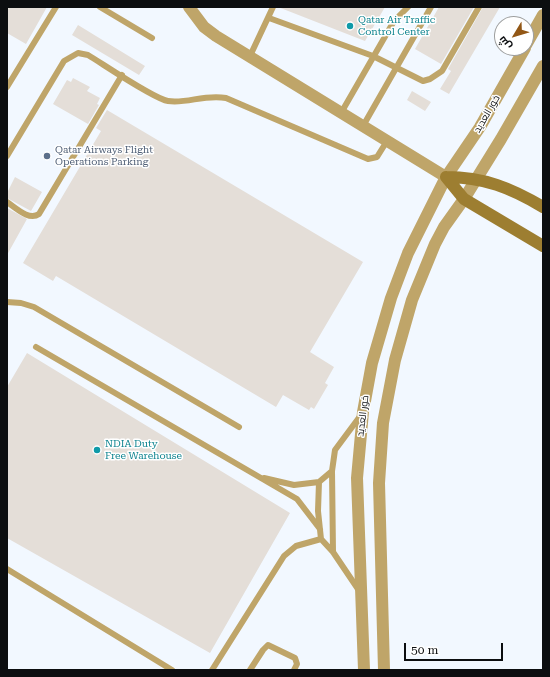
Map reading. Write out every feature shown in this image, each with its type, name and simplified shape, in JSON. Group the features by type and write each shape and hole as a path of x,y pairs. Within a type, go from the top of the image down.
{"main road":[{"path":"446,177 476,180 512,189 543,207"},
{"path":"446,177 464,199 543,246"}],"street":[{"path":"189,7 210,32 446,177"},
{"path":"534,31 543,15"},
{"name":"خور العديد","path":"364,670 357,478 363,412 378,340 408,253 446,177 480,127 520,56"},
{"path":"384,670 379,483 382,437 394,360 422,272 444,227 476,180 543,66"}],"lane":[{"path":"7,87 56,7"},
{"path":"100,7 152,38"},
{"path":"250,56 273,7"},
{"path":"341,113 394,22 408,7"},
{"path":"363,126 431,7"},
{"path":"269,18 373,56 396,69 423,81 436,76 442,71 479,7"},
{"path":"7,156 68,57 78,53 88,55 163,100 182,100 208,96 226,98 368,159 377,157 387,141"},
{"path":"7,202 29,216 39,214 122,75"},
{"path":"7,302 21,303 34,307 239,427"},
{"path":"36,347 296,499 320,528"},
{"path":"333,552 332,471 335,450 363,412"},
{"path":"255,475 294,485 319,482 332,471"},
{"path":"319,482 318,511 321,539 333,552 362,595"},
{"path":"212,670 284,556 296,546 321,539"},
{"path":"7,569 172,670"},
{"path":"250,670 265,646 271,645 295,658 297,664 294,670"}],"building":[{"path":"9,7 47,7 26,44 7,33 7,11"},
{"name":"Qatar Air Traffic Control Center","path":"278,7 385,7 365,41"},
{"path":"439,7 474,7 441,64 415,49"},
{"path":"483,7 500,7 449,94 440,89 451,71 448,69"},
{"path":"78,25 145,66 139,75 72,35"},
{"path":"73,78 90,87 87,91 100,98 97,104 99,105 88,124 53,104 67,80 71,82"},
{"path":"412,91 431,102 425,111 407,100"},
{"path":"107,110 363,262 310,352 334,367 325,383 328,385 314,409 311,407 309,410 283,395 276,407 56,276 53,281 23,263 101,131 96,128"},
{"path":"15,177 42,192 31,211 7,198 7,193"},
{"path":"7,208 27,219 7,255"},
{"name":"NDIA Duty Free Warehouse","path":"27,353 290,513 210,653 7,538 7,387"}],"place":[{"name":"Qatar Air Traffic Control Center","path":"350,26"},
{"name":"Qatar Airways Flight Operations Parking","path":"47,156"},
{"name":"NDIA Duty Free Warehouse","path":"97,450"}]}
